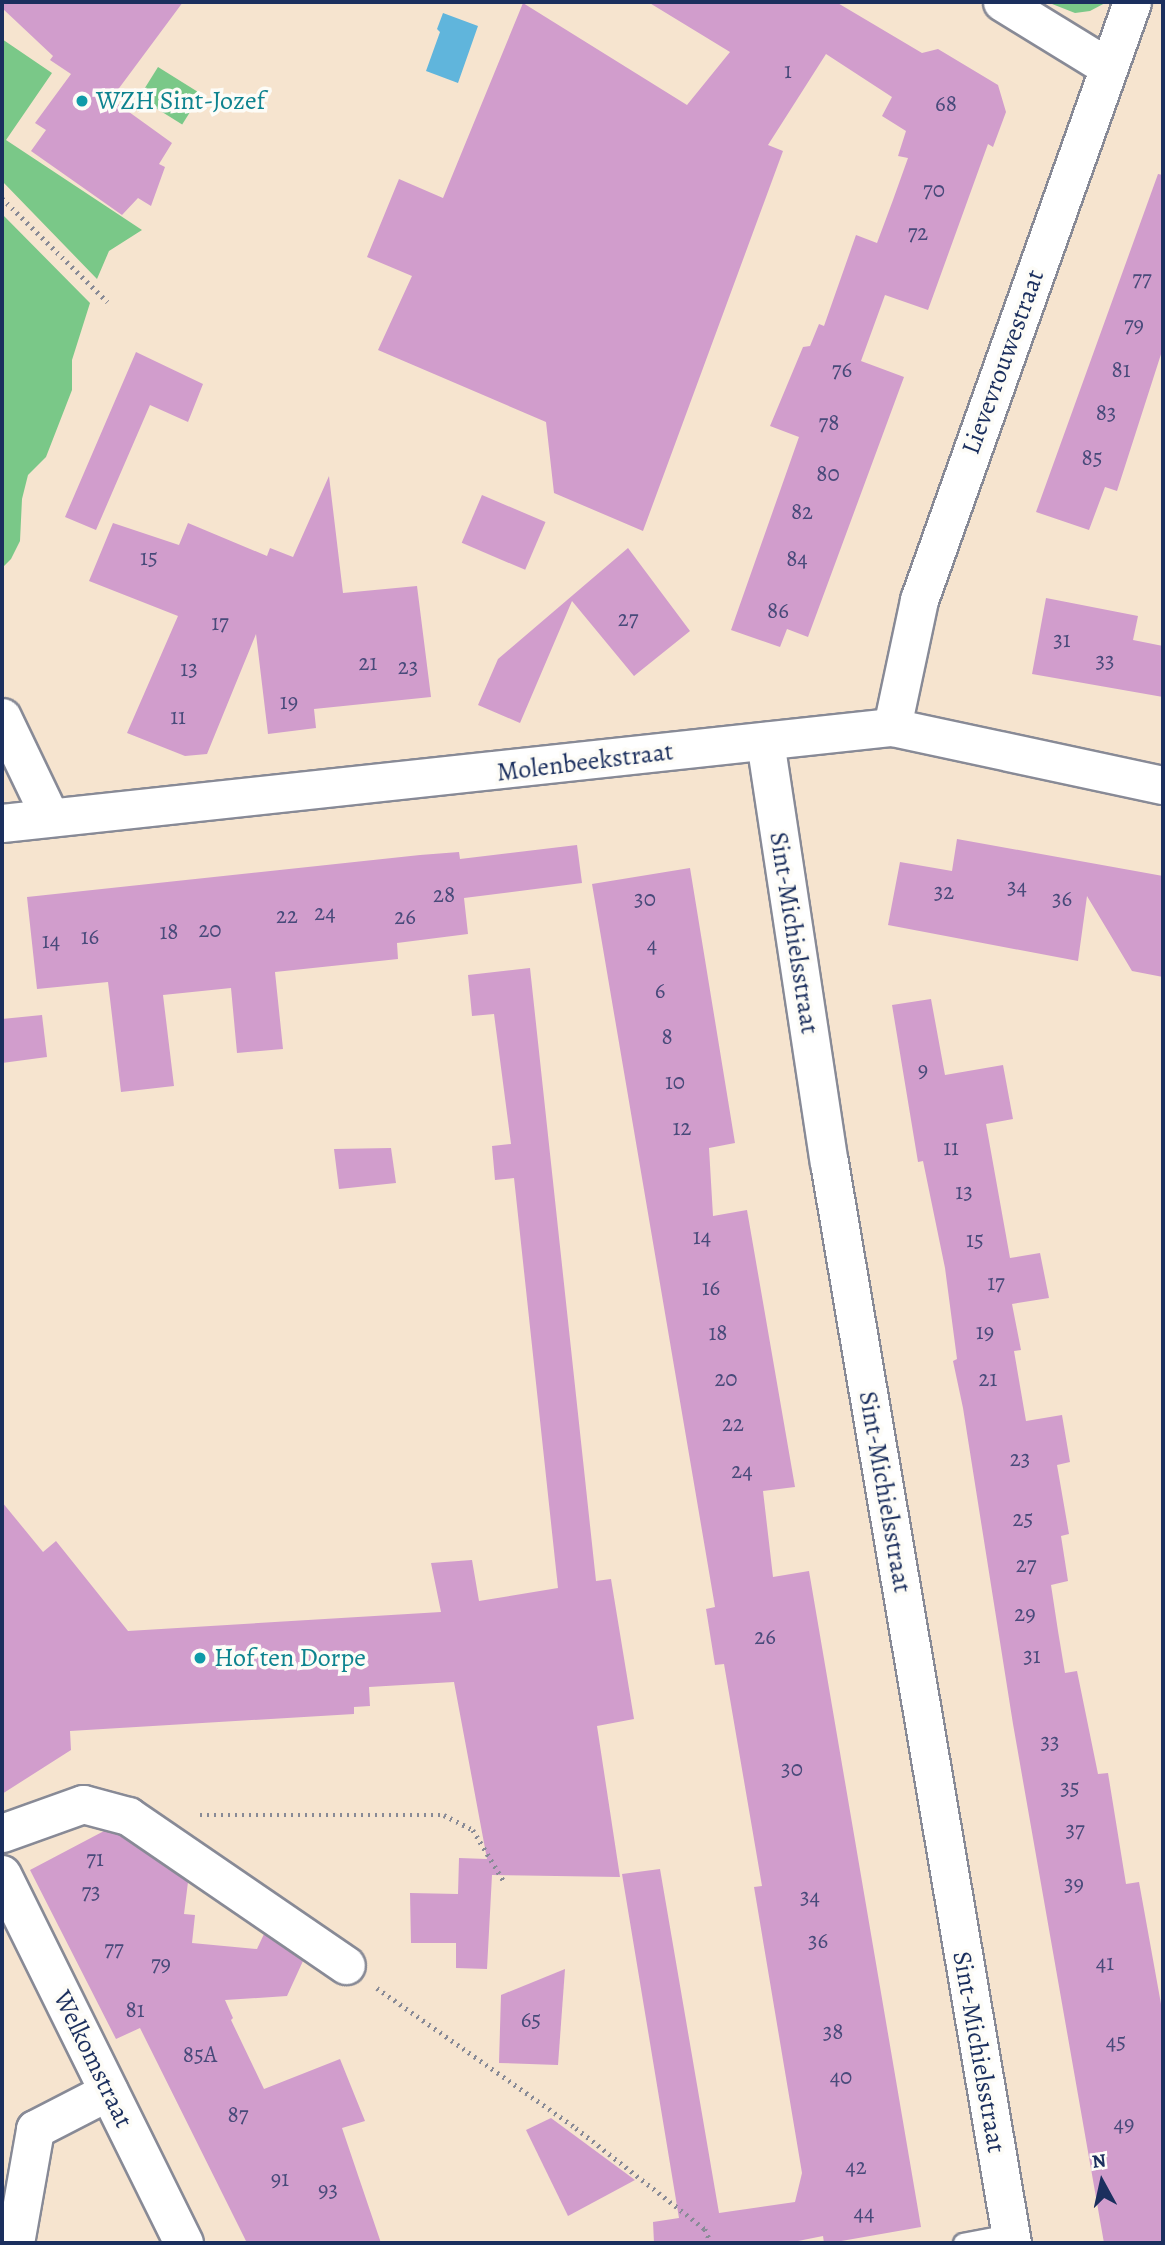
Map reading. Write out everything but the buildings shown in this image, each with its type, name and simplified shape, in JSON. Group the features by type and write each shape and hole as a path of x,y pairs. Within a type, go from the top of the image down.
{"street":[{"path":"1002,2 1108,67"},
{"name":"Lievevrouwestraat","path":"892,727 919,600 1132,2"},
{"path":"2,717 50,817"},
{"name":"Molenbeekstraat","path":"2,823 497,772 892,727 1163,785"},
{"name":"Sint-Michielsstraat","path":"765,741 829,1162 1011,2239"},
{"path":"2,1833 83,1804 128,1816 346,1965"},
{"name":"Welkomstraat","path":"2,1875 184,2243"},
{"path":"15,2243 35,2129 109,2091"}],"lane":[{"path":"963,2243 1011,2239"}],"path":[{"path":"2,198 108,302"},
{"path":"197,1815 444,1815 472,1830 505,1883"},
{"path":"346,1965 576,2128 705,2229 711,2243"}],"green space":[{"path":"1047,2 1107,2 1090,11 1075,13"},
{"path":"2,39 52,73 6,140 142,230 109,251 97,279 2,181"},
{"path":"158,67 201,94 182,125 139,98"},
{"path":"2,214 90,303 72,360 72,390 46,457 28,475 22,499 20,541 11,559 2,568"}],"water":[{"path":"443,13 478,26 458,83 426,71 440,32 437,29"}],"place":[{"name":"WZH Sint-Jozef","path":"82,101"},
{"name":"Hof ten Dorpe","path":"200,1658"}]}
